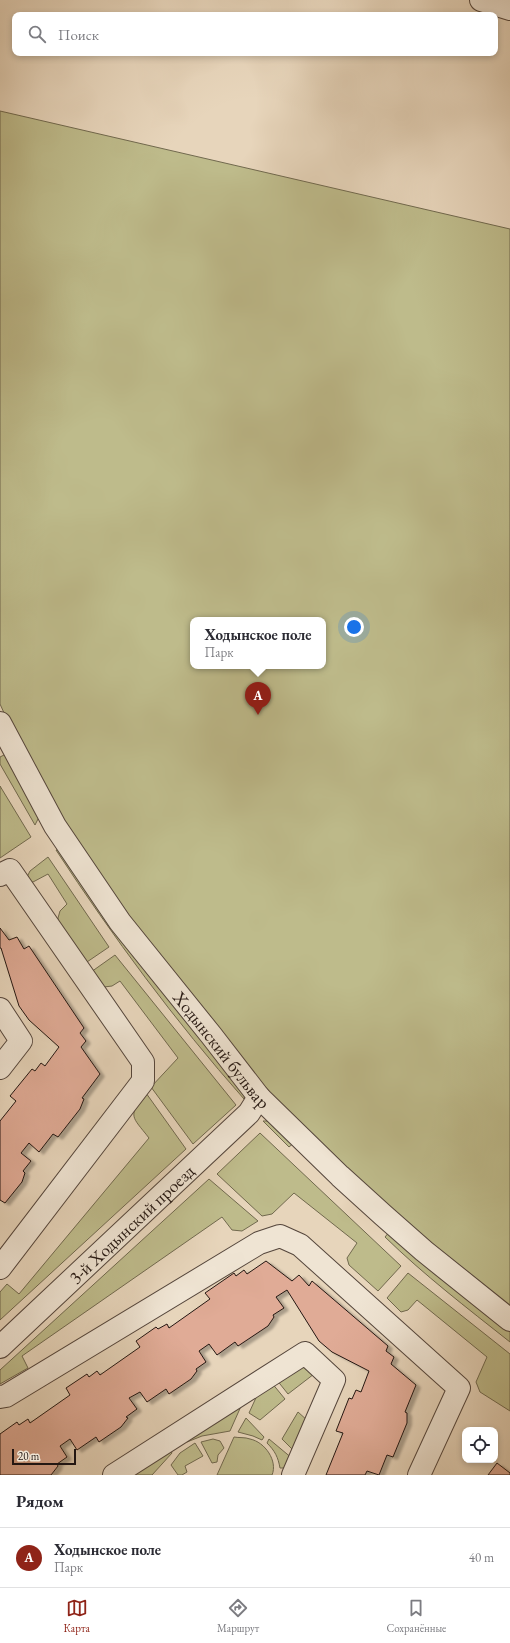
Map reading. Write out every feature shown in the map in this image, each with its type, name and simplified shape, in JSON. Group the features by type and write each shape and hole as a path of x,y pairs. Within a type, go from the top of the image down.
{"street":[{"path":"481,0 510,9"},
{"name":"Ходынский бульвар","path":"0,723 55,826 120,922 259,1097 340,1176 424,1251 510,1320"},
{"path":"0,875 10,870 143,1062 143,1081 0,1268"},
{"path":"0,1009 21,1041 0,1068"},
{"name":"3-й Ходынский проезд","path":"0,1347 250,1113 259,1097"},
{"path":"0,1397 6,1396 13,1392 259,1243 280,1236 300,1244 458,1388 420,1475"},
{"path":"114,1475 305,1353 334,1380 293,1475"}],"shaded area":[{"path":"0,111 510,229 510,1312 341,1175 162,971 69,831 10,726 0,704"},
{"path":"6,754 39,817 35,825 0,764 0,757"},
{"path":"0,786 31,837 0,858"},
{"path":"61,849 245,1092 244,1099 169,1009 122,946 56,850"},
{"path":"48,857 109,947 84,964 58,926 60,911 67,904 48,874 33,882 29,882 27,877 30,871"},
{"path":"115,955 236,1105 193,1144 151,1087 178,1058 120,981 112,986 104,987 91,972"},
{"path":"146,1093 186,1149 0,1320 0,1292 7,1284 19,1294 149,1138 134,1116 136,1107"},
{"path":"263,1121 273,1121 295,1142 289,1147"},
{"path":"260,1133 401,1266 378,1291 349,1265 347,1258 357,1243 294,1193 272,1214 262,1216 217,1174"},
{"path":"209,1179 258,1221 242,1231 232,1230 222,1217 22,1356 28,1368 0,1384 0,1370"},
{"path":"390,1231 510,1330 510,1342 415,1265 385,1237"},
{"path":"408,1273 510,1354 510,1411 480,1392 476,1382 487,1357 417,1300 408,1310 401,1312 387,1298"},
{"path":"302,1362 314,1374 288,1394 276,1379"},
{"path":"271,1382 285,1399 260,1420 249,1413 260,1389"},
{"path":"242,1404 230,1431 202,1436 187,1442 184,1438"},
{"path":"298,1412 308,1421 295,1452 282,1439"},
{"path":"246,1418 264,1437 262,1440 238,1432"},
{"path":"234,1437 246,1438 255,1441 265,1448 272,1458 272,1475 217,1475"},
{"path":"213,1439 220,1441 224,1448 218,1455 217,1462 212,1463 201,1442"},
{"path":"269,1439 293,1459 288,1468 280,1468 276,1454 267,1443"},
{"path":"195,1443 203,1456 185,1466 187,1472 182,1475 178,1475 171,1465 180,1453"},
{"path":"169,1448 172,1453 152,1475 129,1475"}],"building":[{"path":"0,928 9,940 17,937 24,949 29,946 84,1028 80,1033 86,1041 81,1047 100,1074 82,1098 84,1099 80,1109 58,1137 53,1134 39,1152 29,1143 21,1153 31,1161 23,1171 25,1173 22,1182 5,1203 0,1200 0,1121 16,1101 10,1096 32,1069 35,1071 41,1063 45,1066 59,1047 29,1020 19,1006 0,948"},
{"path":"266,1261 292,1281 299,1275 309,1286 312,1281 388,1346 386,1351 394,1357 391,1364 416,1385 405,1412 407,1413 407,1423 393,1457 387,1455 379,1475 367,1471 365,1475 326,1475 343,1433 336,1431 349,1398 352,1399 356,1390 361,1392 369,1371 332,1352 319,1341 287,1290 276,1297 284,1308 273,1315 274,1317 268,1326 238,1346 235,1342 217,1355 209,1344 199,1351 206,1362 196,1369 197,1371 191,1379 169,1394 166,1389 147,1402 140,1392 129,1398 137,1409 126,1417 128,1418 121,1427 99,1442 96,1437 77,1450 70,1439 60,1446 67,1457 57,1464 58,1466 51,1475 0,1475 0,1434 17,1422 19,1425 28,1419 30,1423 70,1395 66,1388 87,1374 89,1377 97,1371 100,1375 140,1347 136,1341 156,1327 158,1329 167,1324 169,1328 210,1299 205,1293 234,1273 236,1276 244,1270 247,1274"},
{"path":"497,1463 510,1473 510,1475 488,1475"}],"place":[{"name":"Ходынское поле","path":"258,715"}]}
